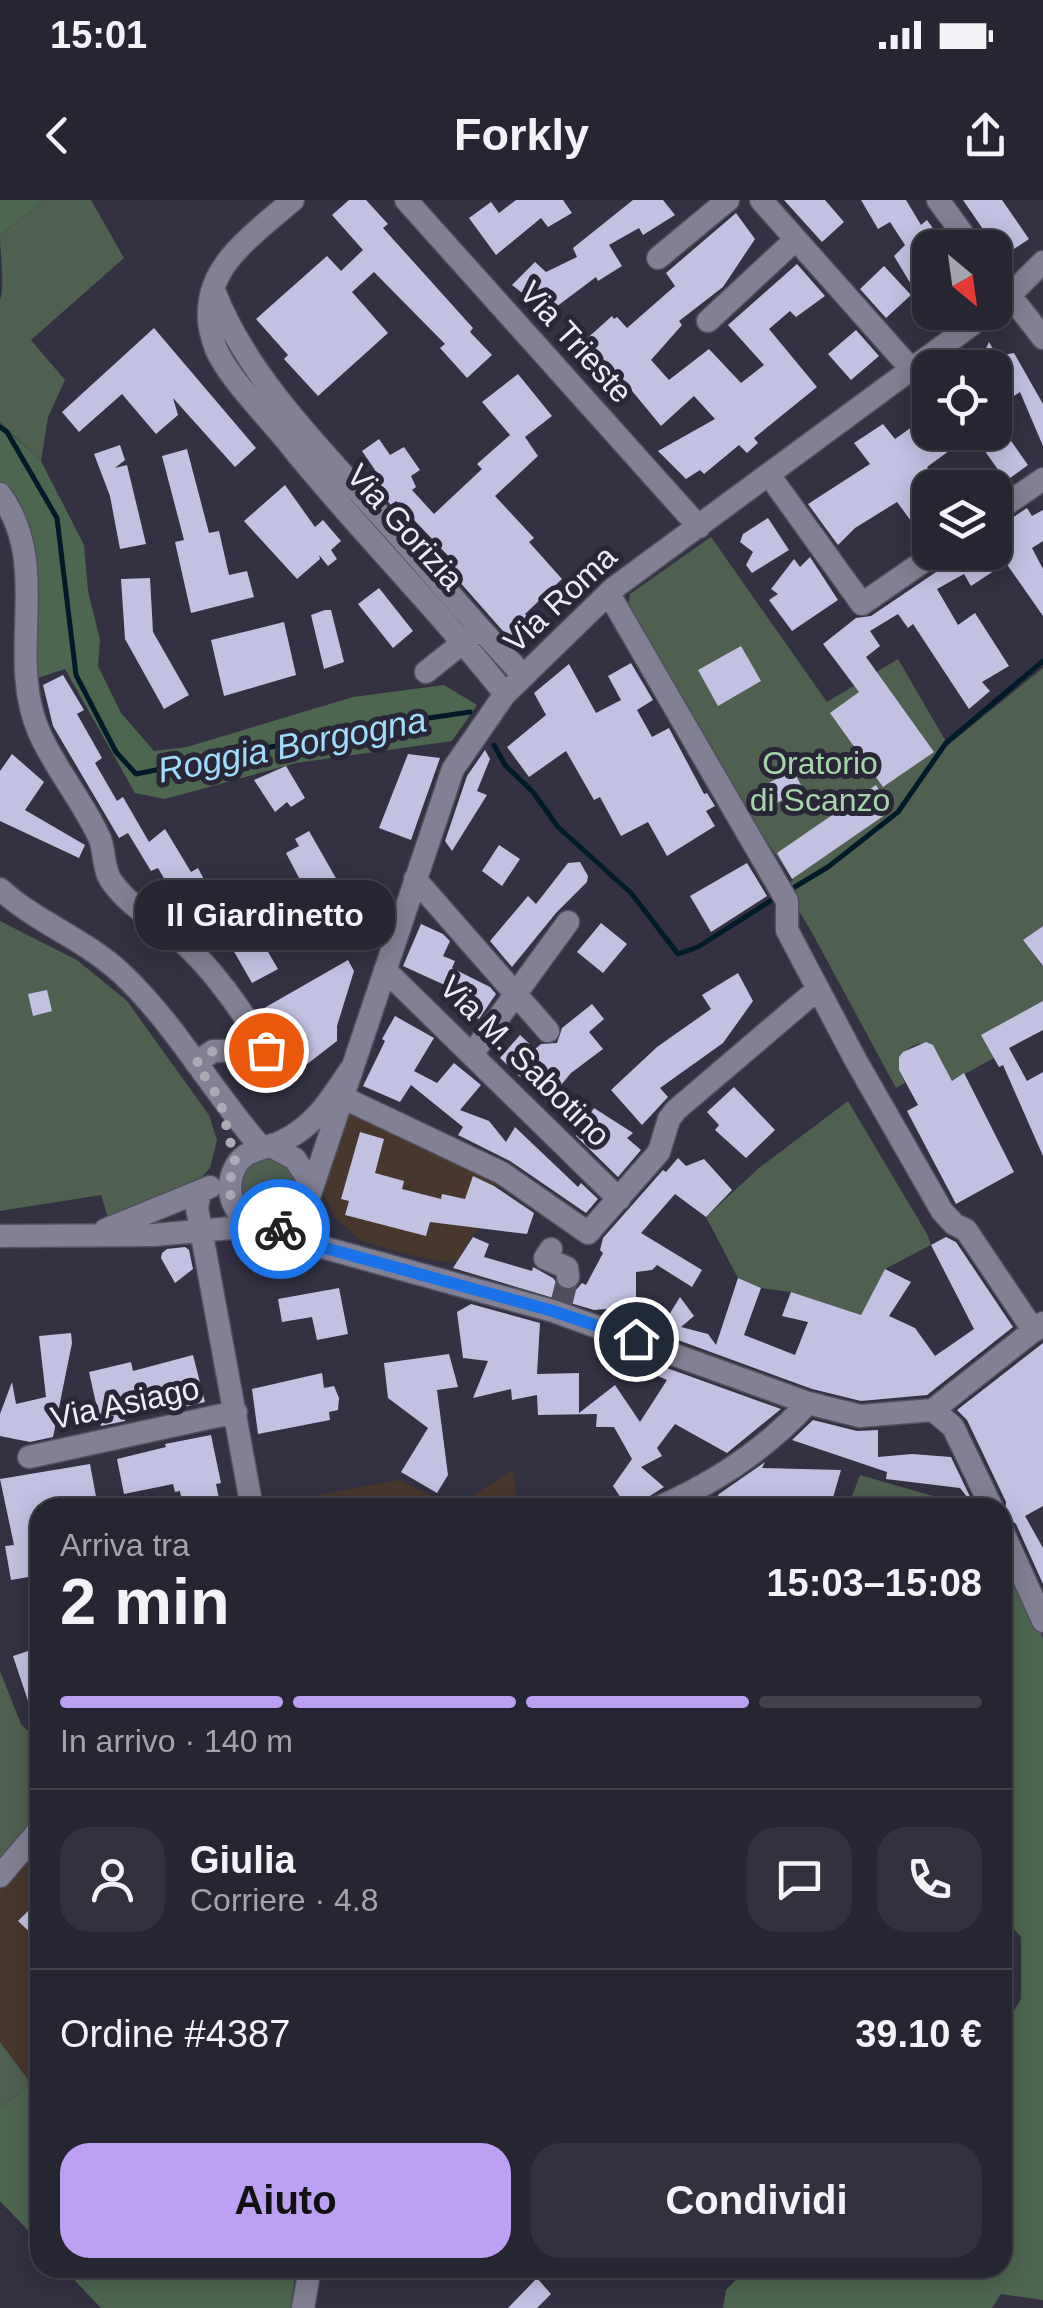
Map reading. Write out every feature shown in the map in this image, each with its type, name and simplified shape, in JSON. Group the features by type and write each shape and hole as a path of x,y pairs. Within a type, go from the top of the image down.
{"street":[{"name":"Via Gorizia","path":"293,200 232,254 221,270 208,315 220,332 217,352 472,634 524,676"},
{"name":"Via Trieste","path":"406,200 699,527"},
{"path":"658,258 728,200"},
{"path":"761,200 912,370"},
{"path":"938,200 960,230"},
{"path":"708,321 794,241"},
{"name":"Via Roma","path":"1012,292 1043,262"},
{"path":"1012,300 1043,289"},
{"path":"1012,315 1043,338"},
{"name":"Via Roma","path":"939,350 966,330"},
{"name":"Via Roma","path":"311,1184 344,1098 350,1068 453,769 505,694 609,594 912,370"},
{"path":"770,476 862,604 912,569"},
{"path":"1012,500 1043,479"},
{"path":"0,494 24,538 28,578 25,648 38,729 100,840 108,878 139,913 175,936 231,995 266,1050 213,1051 196,1063"},
{"path":"298,1221 306,1236 318,1246 557,1308 808,1404 860,1416 933,1410 1038,1327 966,1230 942,1212 788,930 784,896 609,594"},
{"name":"Via Gorizia","path":"472,634 505,694"},
{"path":"426,672 472,634"},
{"path":"415,879 548,1031"},
{"path":"0,890 118,970 158,1011 220,1100 265,1146 295,1160 311,1184 305,1209 288,1228 0,1236"},
{"path":"472,1054 568,922"},
{"name":"Via M. Sabotino","path":"386,970 619,1199"},
{"path":"344,1098 502,1173 588,1234 659,1152 676,1110 818,989"},
{"name":"Via Roma","path":"265,1146 314,1123 350,1068"},
{"path":"220,1100 234,1171 230,1193 234,1207 254,1226"},
{"path":"96,1234 200,1192 265,1146"},
{"path":"200,1192 198,1208 250,1498"},
{"path":"551,1248 545,1258 567,1268 568,1277"},
{"path":"681,1498 700,1490 750,1456 808,1404"},
{"path":"933,1410 953,1427 987,1498"},
{"name":"Via Asiago","path":"28,1457 236,1412"},
{"path":"1012,1548 1037,1593 1043,1622"},
{"path":"0,1876 30,1841"},
{"path":"303,2308 308,2278"}],"shaded area":[{"path":"353,1102 502,1173 488,1213 457,1261 418,1257 361,1241 334,1216 319,1186"},
{"path":"513,1470 517,1498 469,1498"},
{"path":"399,1480 436,1498 301,1498"},
{"path":"30,1849 30,2082 0,2042 0,1884"}],"green space":[{"path":"0,200 45,200 0,235"},
{"path":"45,200 91,200 124,258 31,340 65,380 48,417 41,461 0,422 0,235"},
{"path":"0,423 41,461 84,545 88,591 100,640 98,666 121,713 154,751 187,747 353,697 444,685 477,705 452,741 296,763 165,799 135,793 65,669 28,681 28,578 0,494"},
{"name":"Oratorio di Scanzo","path":"711,537 827,702 898,659 948,745 1043,668 1043,926 1023,940 1043,967 1043,1011 994,1058 952,1081 932,1047 918,1044 899,1057 905,1083 896,1088 810,929 781,892 793,880 696,738 626,619 630,594"},
{"path":"0,921 77,960 127,1001 209,1115 217,1140 210,1168 191,1188 109,1221 101,1195 0,1211"},
{"path":"848,1101 931,1245 885,1269 861,1315 738,1278 706,1217 759,1168"},
{"path":"270,1158 291,1167 300,1188 291,1209 270,1218 249,1209 240,1188 249,1167"},
{"path":"860,1475 940,1498 851,1498"},
{"path":"1012,1572 1043,1638 1043,2300 1001,2294 992,2308 723,2308 726,2290 737,2278 1012,2278 1012,2014 1021,1999 1021,1937 1012,1927"},
{"path":"0,1671 21,1724 30,1733 30,1834 0,1869"},
{"path":"0,2042 30,2086 0,2108"},
{"path":"30,2086 30,2232 0,2201 0,2108"},
{"path":"72,2278 295,2278 291,2308 101,2308"}],"building":[{"path":"349,200 366,200 388,224 383,228 473,328 470,332 492,355 467,378 440,348 445,344 374,272 352,292 388,333 318,396 284,359 288,355 256,319 327,256 341,271 363,250 332,215"},
{"path":"516,200 563,200 572,213 548,227 541,218 496,255 469,218 491,202 499,213"},
{"path":"633,200 663,200 675,215 643,235 639,228 609,245 622,266 598,281 596,277 548,313 512,285 535,262 546,272 577,257 573,248"},
{"path":"784,200 825,200 844,222 822,242"},
{"path":"861,200 906,200 921,225 927,220 934,230 912,230 912,286 894,256 905,245 890,222 878,229"},
{"path":"963,200 1002,200 1029,239 1012,250 1012,230 984,230"},
{"path":"736,213 755,239 723,287 679,321 682,325 651,360 669,380 709,349 741,383 764,365 728,325 797,264 825,296 796,317 790,311 769,329 817,387 754,438 758,443 747,453 739,445 704,474 700,470 686,479 658,451 715,419 694,396 661,426 609,363 604,367 582,343 612,316 627,328 675,286 666,273"},
{"path":"884,266 911,295 886,318 860,289"},
{"path":"154,328 256,448 235,467 173,398 178,415 156,434 122,394 79,432 62,412"},
{"path":"856,330 879,356 851,380 828,354"},
{"path":"1012,353 1043,404 1043,446 1020,392 1012,397"},
{"path":"518,374 552,416 525,437 538,456 495,496 534,538 529,542 562,579 525,614 532,623 510,639 450,571 456,564 396,501 391,505 370,482 375,470 362,451 379,439 390,455 404,447 420,470 411,476 416,487 412,490 434,514 482,469 477,464 510,435 482,402"},
{"path":"883,424 895,439 912,427 912,450 950,450 927,467 929,470 912,470 912,522 897,502 855,528 838,545 808,504 870,464 854,443"},
{"path":"1012,442 1028,465 1012,477 1012,470 998,470 984,450 1012,450"},
{"path":"120,445 125,460 115,468 127,465 146,544 120,549 110,496 94,454"},
{"path":"187,449 209,533 219,531 229,575 247,571 254,597 191,613 175,542 184,540 162,456"},
{"path":"285,485 315,527 323,520 341,541 331,550 337,559 328,566 319,555 320,559 297,579 244,521"},
{"path":"1027,508 1032,516 1043,510 1043,541 1032,548 1043,569 1043,616 1011,570 1012,518"},
{"path":"768,518 789,550 752,573 746,565 753,552 740,542 743,534"},
{"path":"810,557 838,600 792,631 769,600 778,594 771,589 794,559 800,567"},
{"path":"939,570 995,570 971,586 964,574 937,589 958,625 975,613 1009,666 982,682 990,691 969,709 913,624 908,628 898,614 870,631 880,646 866,657 934,752 883,787 830,713 859,692 823,644 856,618 871,616"},
{"path":"150,578 153,632 189,695 164,709 125,639 121,579"},
{"path":"379,588 413,631 393,648 358,604"},
{"path":"331,610 344,662 324,669 311,615"},
{"path":"284,622 296,675 224,696 211,640"},
{"path":"741,646 761,681 718,706 698,670"},
{"path":"631,663 653,700 637,710 652,737 669,728 704,794 715,806 706,811 715,826 667,856 648,822 621,836 600,797 594,800 566,751 529,777 507,747 546,715 534,693 569,664 596,713 621,700 608,676"},
{"path":"63,675 84,710 77,714 102,758 95,763 117,801 123,797 149,842 165,829 191,872 198,868 211,893 181,908 158,868 151,871 128,833 119,838 53,726 43,685"},
{"path":"485,750 490,759 477,791 487,795 452,851 445,841 467,776"},
{"path":"12,754 44,782 25,810 85,845 79,858 0,821 0,771"},
{"path":"408,754 440,758 411,840 379,828"},
{"path":"286,766 305,798 291,807 287,802 275,812 254,780"},
{"path":"793,770 803,789 775,804 765,785"},
{"path":"876,785 892,810 792,879 777,853"},
{"path":"309,831 341,887 347,884 367,917 330,937 286,853 299,846 295,839"},
{"path":"499,845 520,859 502,886 482,871"},
{"path":"580,862 587,882 512,967 490,941 528,896 536,904 568,863"},
{"path":"747,863 767,896 711,932 690,896"},
{"path":"233,892 278,969 252,983 209,908"},
{"path":"601,923 627,944 603,973 577,952"},
{"path":"421,924 450,941 443,956 455,961 452,968 496,994 479,1019 453,1006 460,992 403,966"},
{"path":"1043,926 1043,966 1023,940"},
{"path":"348,960 354,971 337,1026 337,1041 302,1068 292,1050 282,1050 259,1011"},
{"path":"738,973 753,1001 723,1043 660,1088 668,1097 642,1125 611,1090 657,1047 711,1009 702,995"},
{"path":"47,990 52,1011 33,1016 28,994"},
{"path":"1043,1001 1043,1030 1009,1048 1027,1081 1043,1072 1043,1156 1003,1065 999,1067 981,1035"},
{"path":"592,1004 604,1019 589,1032 603,1049 571,1073 547,1102 500,1058 520,1035 535,1049 541,1044 557,1043 562,1028"},
{"path":"395,1016 434,1038 414,1071 437,1083 454,1063 481,1085 460,1110 489,1121 506,1142 515,1127 578,1187 581,1183 598,1199 586,1213 510,1161 458,1135 463,1127 411,1085 400,1102 363,1086"},
{"path":"926,1042 933,1045 952,1081 964,1073 1014,1172 956,1204 907,1111 918,1105 899,1070 903,1052"},
{"path":"734,1087 775,1130 746,1158 715,1130 719,1125 707,1112"},
{"path":"594,1108 633,1133 627,1138 641,1150 618,1177 576,1136"},
{"path":"360,1132 384,1139 375,1173 404,1181 402,1189 441,1199 442,1194 465,1199 473,1176 534,1213 527,1234 430,1222 426,1236 345,1215 349,1201 341,1199"},
{"path":"678,1158 686,1166 704,1159 732,1190 706,1217 675,1194 641,1233 702,1270 692,1287 657,1265 652,1270 636,1272 636,1306 667,1318 680,1297 694,1316 681,1327 708,1334 716,1345 738,1278 761,1288 744,1335 795,1355 808,1322 782,1316 791,1292 861,1315 885,1269 911,1282 889,1316 915,1328 935,1356 974,1329 931,1245 946,1237 956,1242 1013,1327 927,1395 861,1401 812,1389 623,1320 630,1307 594,1310 453,1268 473,1237 489,1244 484,1257 532,1271 533,1267 553,1278 563,1291 576,1290 582,1283 586,1285 603,1253 603,1238"},
{"path":"185,1247 193,1269 175,1283 162,1253"},
{"path":"339,1288 348,1334 317,1340 312,1317 282,1322 278,1299"},
{"path":"471,1304 540,1323 537,1374 579,1373 579,1413 615,1385 640,1422 667,1380 637,1367 642,1359 781,1409 727,1453 675,1424 657,1448 662,1456 641,1467 664,1487 647,1498 621,1498 613,1486 632,1459 614,1427 596,1427 597,1414 538,1415 537,1395 512,1400 511,1389 473,1398 488,1361 463,1358 457,1312"},
{"path":"71,1333 53,1437 30,1442 0,1436 0,1414 12,1382 16,1404 46,1397 39,1336"},
{"path":"1043,1343 1043,1506 1025,1516 1043,1548 1043,1584 1012,1521 1012,1498 1004,1498 967,1420 957,1410"},
{"path":"449,1354 458,1387 437,1390 448,1475 437,1493 401,1472 428,1428 388,1398 384,1363"},
{"path":"193,1355 205,1402 168,1411 165,1402 123,1411 125,1421 101,1426 89,1372 131,1362 133,1371"},
{"path":"322,1373 324,1388 334,1386 339,1398 338,1410 329,1412 330,1420 258,1434 252,1389"},
{"path":"813,1420 857,1431 878,1430 878,1457 951,1457 971,1498 960,1488 886,1479 887,1472 792,1440"},
{"path":"211,1435 221,1483 216,1484 219,1498 181,1498 173,1484 124,1494 117,1459 166,1447 165,1444"},
{"path":"765,1462 762,1468 841,1470 833,1498 716,1498"},
{"path":"90,1464 96,1498 30,1498 30,1577 11,1580 5,1546 14,1545 0,1479"},
{"path":"30,1650 30,1707 13,1656"},
{"path":"30,1909 30,1932 18,1921"},
{"path":"537,2278 551,2294 537,2308 508,2308"}],"waterway":[{"name":"Roggia Borgogna","path":"0,427 7,432 57,518 76,675 116,752 136,774 381,725 470,712"},
{"path":"484,651 502,671"},
{"name":"Roggia Borgogna","path":"788,891 828,867 898,812 946,743 1043,661"},
{"name":"Roggia Borgogna","path":"494,745 505,765 533,792 558,827 631,893 678,954 698,947 778,896"}],"tunnel":[{"path":"561,1305 568,1277"}],"way so far":[{"path":"266,1050 213,1051 196,1063 220,1100 236,1165 230,1193 234,1207 254,1226 280,1229"}],"place":[{"name":"Il Giardinetto","path":"266,1050"}],"route":[{"path":"280,1229 298,1221 306,1236 318,1246 553,1311 636,1339"}]}
